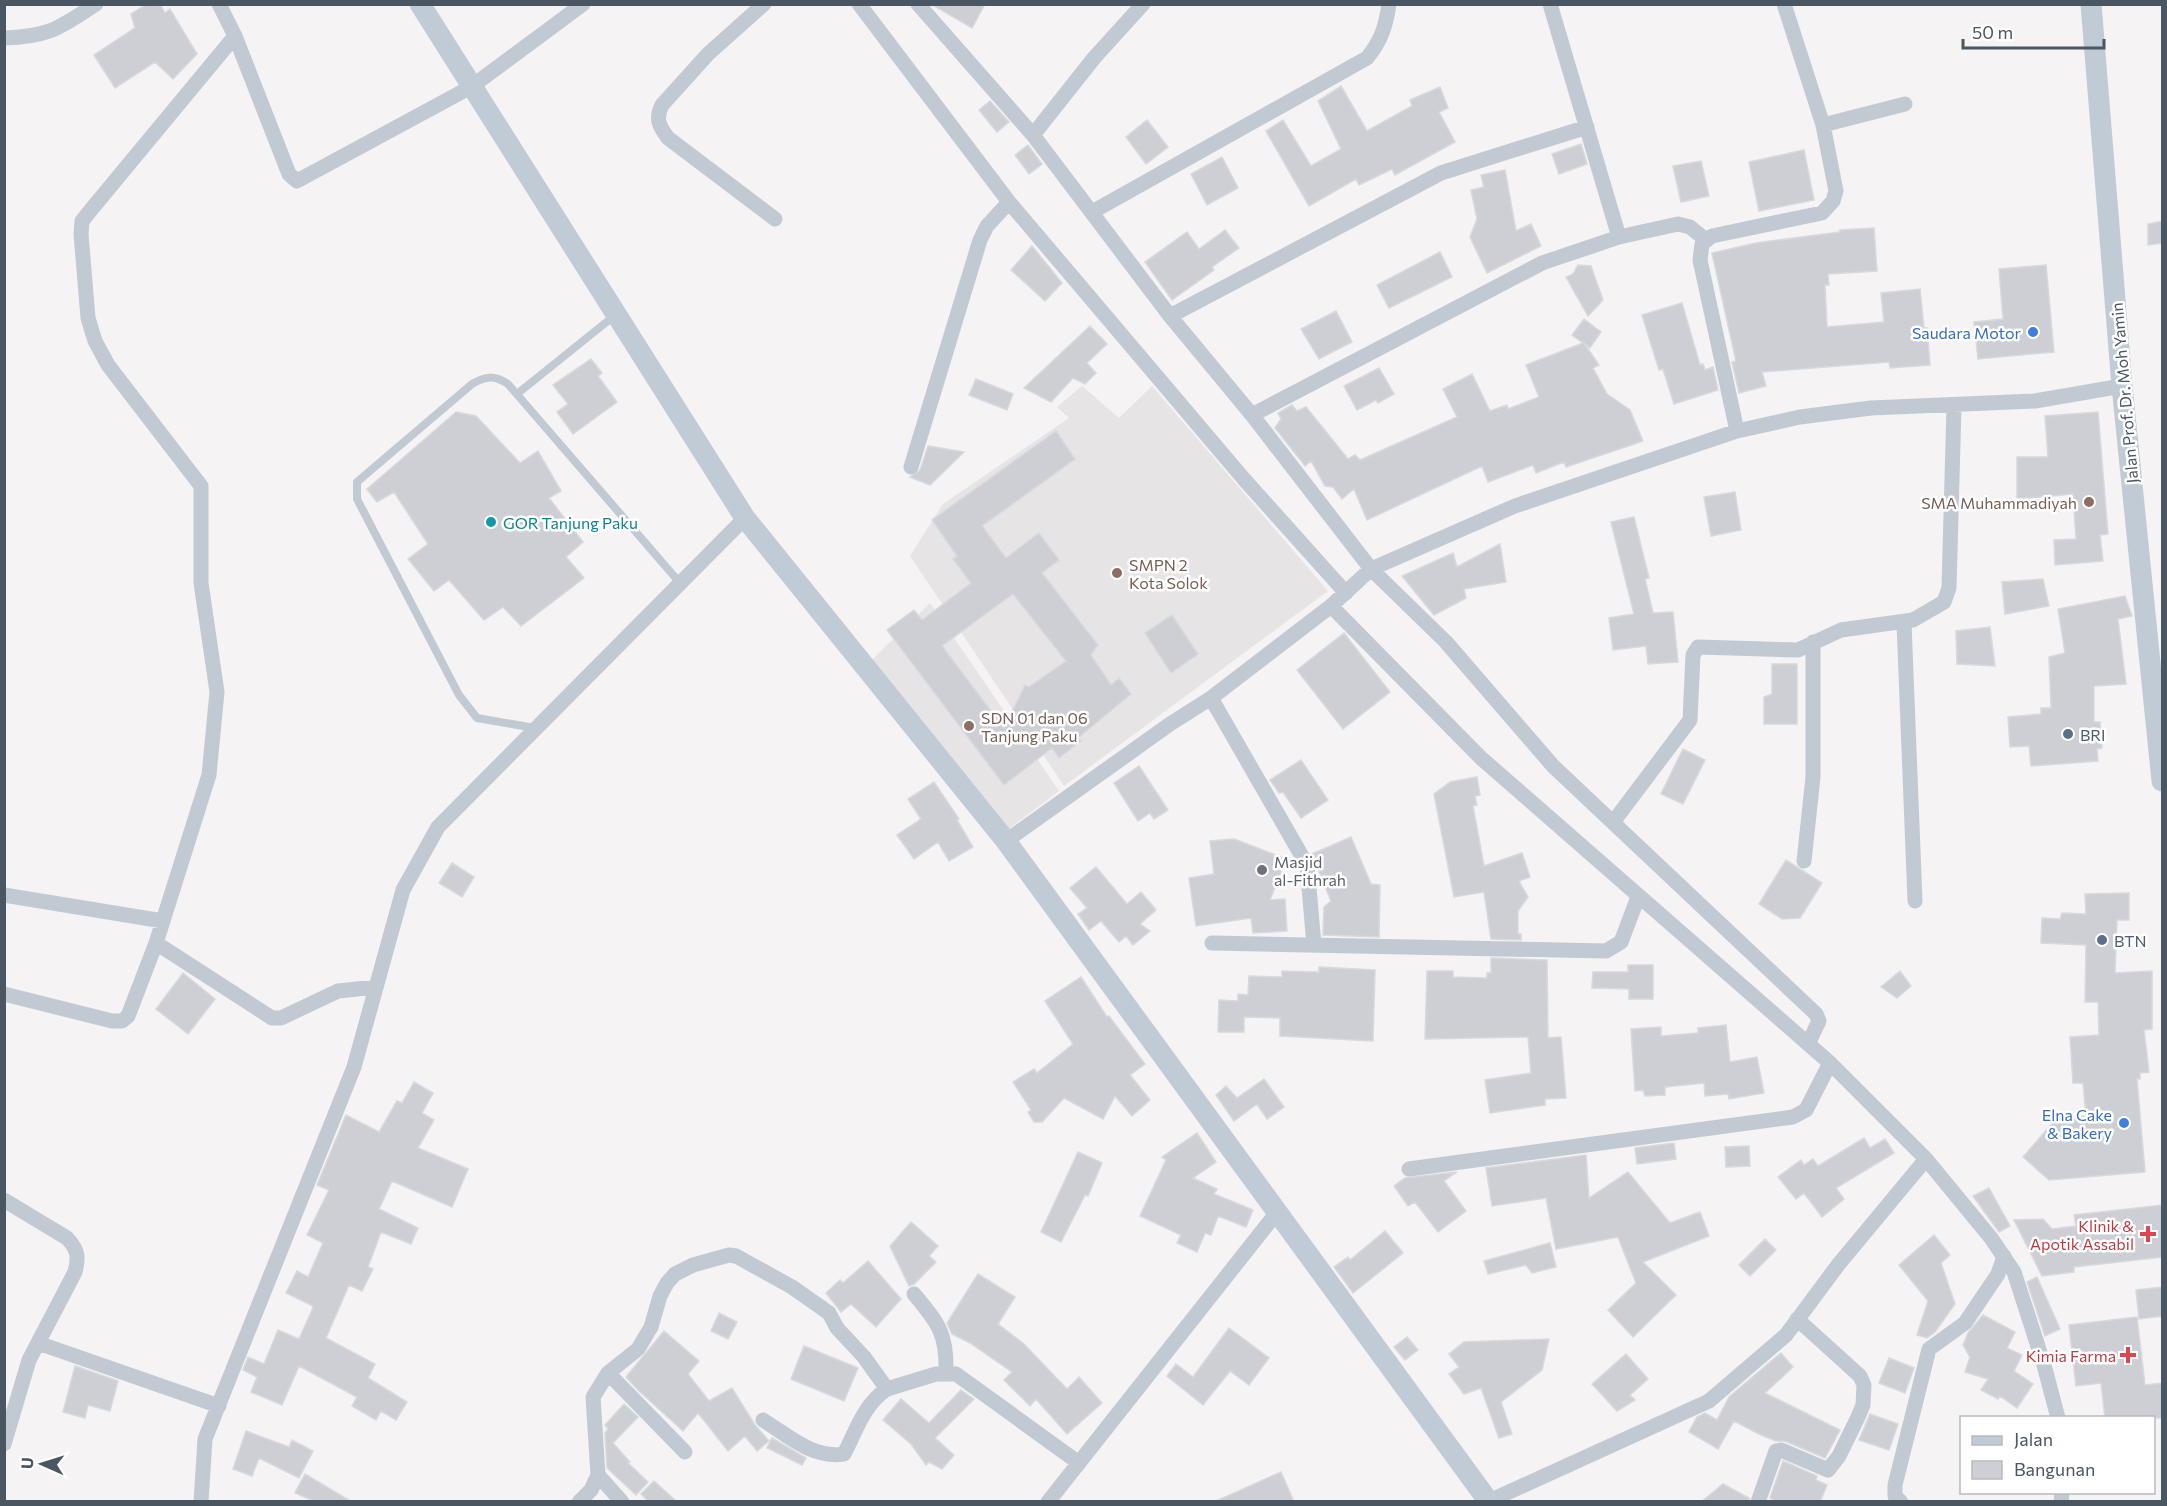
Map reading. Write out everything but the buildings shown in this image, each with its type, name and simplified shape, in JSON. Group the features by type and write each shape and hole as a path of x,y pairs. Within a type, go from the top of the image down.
{"street":[{"path":"4,38 36,37 60,27 96,4"},
{"path":"219,4 236,36 289,174 297,181 471,87 583,4"},
{"path":"420,4 745,518 1006,841 1488,1501 1699,1407 1778,1343 1838,1265 1926,1159"},
{"path":"764,4 708,54 662,105 658,114 658,123 668,138 775,219"},
{"path":"859,4 1009,202 1243,478 1346,593"},
{"path":"918,4 1033,135 1170,316 1252,415 1371,569 1446,642 1553,765 1614,821 1683,891 1816,1014 1819,1021 1808,1044"},
{"path":"1033,135 1094,58 1143,4"},
{"path":"1092,212 1367,58 1379,44 1386,27 1389,4"},
{"path":"1550,4 1619,237"},
{"path":"1737,431 1700,260 1702,244 1712,236 1822,213 1828,208 1836,191 1823,125 1784,4"},
{"name":"Jalan Prof. Dr. Moh Yamin","path":"2091,4 2122,386 2163,781"},
{"path":"4,994 112,1021 122,1021 132,1008 156,943 209,775 217,692 201,583 202,494 196,479 108,365 94,341 88,318 81,234 82,221 236,36"},
{"path":"1823,125 1905,104"},
{"path":"1170,316 1441,173 1587,127"},
{"path":"911,467 980,240 987,226 1009,202"},
{"path":"1252,415 1542,263 1619,237 1678,224 1690,227 1706,240"},
{"path":"1006,841 1170,724 1211,698 1331,606 1371,569 1515,506 1737,431 1800,417 1871,408 2035,401 2122,386"},
{"path":"1614,821 1690,720 1695,650 1703,646 1790,651 1841,630 1904,623 1944,602 1949,588 1954,406"},
{"path":"201,1502 205,1439 354,1067 404,890 438,828 745,518"},
{"path":"1331,606 1481,758 1830,1063 1926,1159 2004,1256 2017,1283 2044,1365 2057,1416"},
{"path":"1904,623 1915,902"},
{"path":"1804,861 1813,777 1813,642"},
{"path":"1211,698 1307,865 1314,945"},
{"path":"4,896 163,921"},
{"path":"1212,943 1515,951 1606,951 1621,942 1638,897"},
{"path":"156,943 272,1018 281,1018 345,989 376,987"},
{"path":"1409,1169 1793,1117 1806,1110 1830,1063"},
{"path":"4,1200 67,1238 75,1247 79,1258 75,1272 21,1379 4,1444"},
{"path":"1048,1502 1278,1211"},
{"path":"579,1502 591,1490 598,1475 593,1397 608,1373 638,1350 651,1327 660,1296 675,1274 693,1265 729,1255 736,1256 792,1287 829,1313 837,1328 864,1357 887,1389"},
{"path":"1899,1501 1895,1496 1895,1485 1929,1349 1965,1323 1998,1274 2004,1256"},
{"path":"914,1294 942,1331 946,1349 945,1372"},
{"path":"1758,1502 1776,1451 1781,1450 1828,1470 1839,1456 1863,1405 1865,1391 1860,1376 1797,1319"},
{"path":"38,1343 219,1406"},
{"path":"763,1420 810,1449 833,1456 844,1454 873,1400 887,1389 945,1372 956,1374 1079,1463"},
{"path":"608,1373 685,1452"},
{"path":"598,1475 622,1502"}],"lane":[{"path":"517,394 616,315"},
{"path":"537,729 493,722 472,714 459,695 356,493 357,482 479,380 490,376 498,378 517,394 680,583"}],"shaded area":[{"name":"SMPN 2 Kota Solok","path":"1082,386 1119,418 1152,386 1328,591 1064,786 910,556 943,504 1069,418 1057,407"},
{"name":"SDN 01 dan 06 Tanjung Paku","path":"930,603 1059,791 1006,831 872,660"}],"place":[{"name":"Saudara Motor","path":"2033,332"},
{"name":"SMA Muhammadiyah","path":"2089,502"},
{"name":"GOR Tanjung Paku","path":"491,522"},
{"name":"SMPN 2 Kota Solok","path":"1117,573"},
{"name":"SDN 01 dan 06 Tanjung Paku","path":"969,726"},
{"name":"BRI","path":"2068,734"},
{"name":"Masjid al-Fithrah","path":"1262,870"},
{"name":"BTN","path":"2102,940"},
{"name":"Elna Cake & Bakery","path":"2124,1123"},
{"name":"Klinik & Apotik Assabil","path":"2148,1234"},
{"name":"Kimia Farma","path":"2128,1355"}]}
